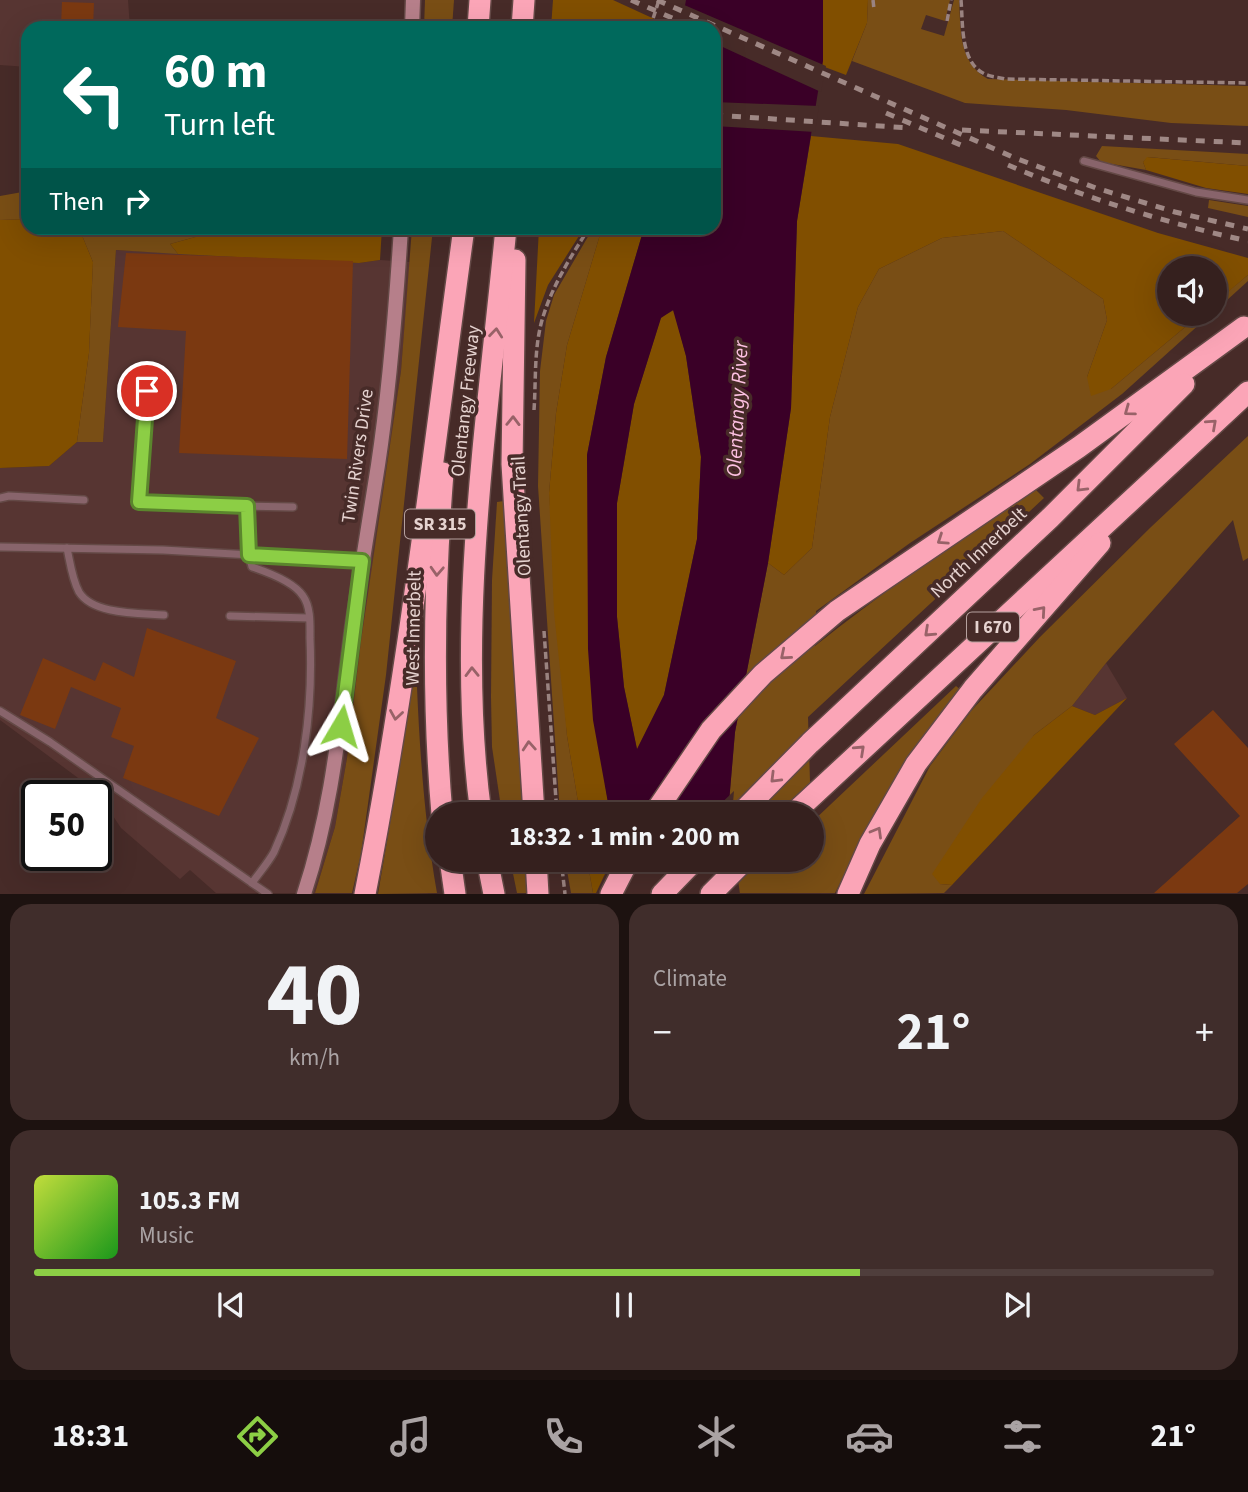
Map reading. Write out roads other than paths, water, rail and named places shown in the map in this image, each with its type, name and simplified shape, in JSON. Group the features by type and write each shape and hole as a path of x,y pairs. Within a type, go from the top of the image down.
{"highway":[{"path":"478,21 480,0"},
{"path":"522,21 524,0"},
{"path":"365,894 402,674 463,235"},
{"name":"West Innerbelt","path":"441,802 434,620 441,499 464,235"},
{"name":"Olentangy Freeway","path":"480,802 474,719 473,621 479,502 505,235"},
{"path":"515,235 512,464 533,802"},
{"path":"662,802 711,730 763,674 837,611 1079,447 1246,325"},
{"name":"North Innerbelt","path":"752,802 810,743 1050,518 1246,325"},
{"name":"I 670","path":"805,802 1248,392"},
{"path":"848,894 870,844 916,764 973,689 1175,457"},
{"path":"452,872 455,894"},
{"path":"490,872 494,894"},
{"path":"537,872 538,894"},
{"path":"611,894 622,872"},
{"path":"662,894 683,872"},
{"path":"711,894 733,872"}],"main road":[{"path":"412,21 413,0"},
{"name":"Twin Rivers Drive","path":"304,894 317,855 329,802 378,464 394,333 401,235"}],"lane":[{"path":"1084,161 1196,192 1248,200"},
{"path":"147,391 139,502 293,507"},
{"path":"0,498 9,496 84,500"},
{"path":"247,506 249,555 253,567 276,576 303,595 309,618 312,677 292,803 273,854 252,883"},
{"path":"0,547 362,561"},
{"path":"67,548 79,592 90,604 104,609 164,615"},
{"path":"230,617 309,618"},
{"path":"0,712 50,743 268,894"}],"water":[{"name":"Olentangy River","path":"686,0 823,0 823,61 797,221 791,408 768,563 735,732 729,802 608,802 593,720 588,649 587,455 606,357 642,235 721,235 721,21 682,21","holes":["673,310 686,356 701,457 697,539 664,695 637,749 624,687 617,617 617,503 634,404 661,318"]}],"railway":[{"path":"631,0 679,21"},
{"path":"657,0 705,21"},
{"path":"721,28 1015,158 1096,188 1175,212 1248,229"},
{"path":"886,113 963,146"},
{"path":"721,115 910,128"},
{"path":"962,130 1248,143"},
{"path":"1008,165 1126,209 1248,241"}]}
